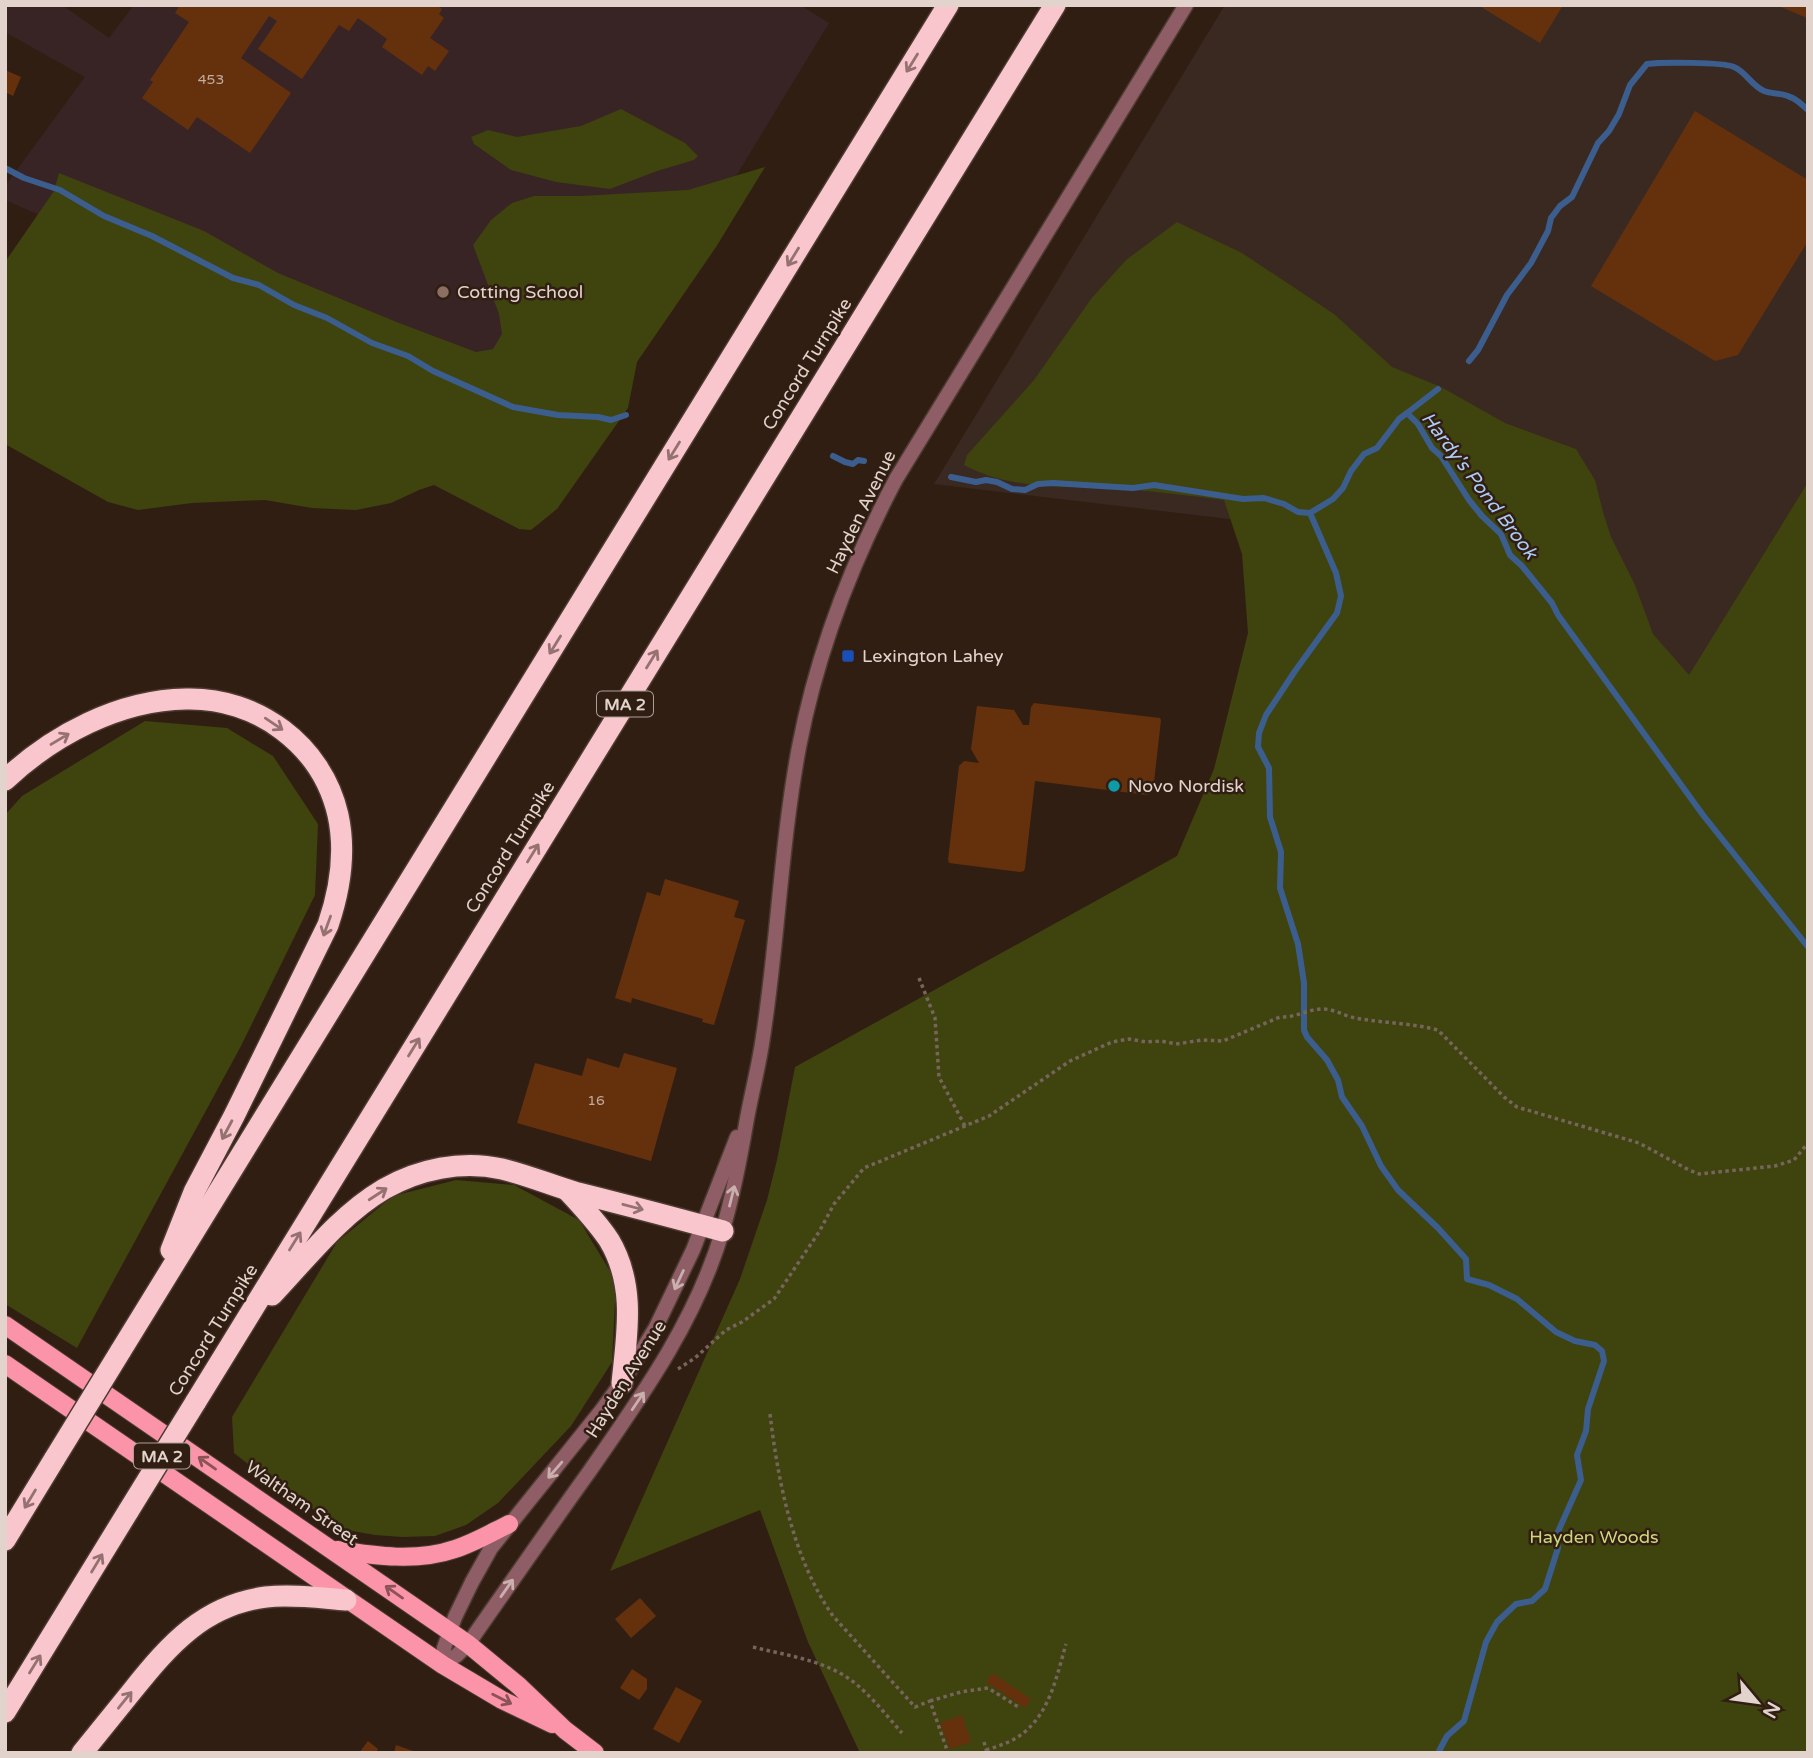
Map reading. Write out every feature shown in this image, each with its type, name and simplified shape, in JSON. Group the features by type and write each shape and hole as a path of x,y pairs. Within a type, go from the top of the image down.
{"highway":[{"path":"5,1539 948,5"},
{"name":"Concord Turnpike","path":"5,1712 1055,5"},
{"path":"5,780 44,748 94,721 127,709 158,702 208,700 230,703 250,710 294,738 322,773 338,814 341,871 328,925 194,1192 152,1301"},
{"path":"242,1327 344,1220 377,1194 406,1178 448,1167 487,1166 713,1228"},
{"path":"567,1190 604,1233 623,1273 629,1319 622,1383"},
{"path":"82,1753 166,1650 206,1618 265,1597 346,1600"}],"main road":[{"name":"Waltham Street","path":"5,1325 468,1644 595,1753"},
{"name":"Waltham Street","path":"5,1364 443,1665 502,1700 565,1730"},
{"path":"332,1550 389,1556 432,1555 454,1549 509,1524"}],"street":[{"name":"Hayden Avenue","path":"443,1665 468,1644 650,1382 701,1288 713,1228 750,1103 764,1035 799,749 827,639 845,588 876,518 908,458 1186,5"},
{"name":"Hayden Avenue","path":"443,1665 444,1648 450,1631 491,1548 622,1383 713,1228"}],"path":[{"path":"919,978 935,1018 939,1077 965,1126"},
{"path":"675,1370 695,1359 726,1330 774,1299 819,1232 834,1204 864,1168 989,1116 1070,1061 1112,1042 1129,1040 1183,1044 1223,1041 1276,1019 1328,1009 1356,1018 1438,1030 1517,1107 1639,1143 1699,1174 1776,1167 1794,1160 1808,1143"},
{"path":"770,1414 778,1471 788,1514 806,1566 833,1616 915,1707 961,1692 988,1688 1020,1708"},
{"path":"984,1742 987,1751 1023,1734 1033,1724 1048,1701 1066,1644"},
{"path":"752,1647 812,1661 842,1674 867,1694 902,1733"},
{"path":"930,1701 948,1753"}],"shaded area":[{"name":"Cotting School","path":"5,5 62,5 109,38 134,5 800,5 829,23 592,413 454,393 5,200 5,186 85,77 5,32"},
{"path":"1225,5 1808,5 1808,482 1583,848 1314,529 934,484"}],"green space":[{"path":"621,109 685,143 698,156 694,160 610,189 556,182 511,170 474,144 471,137 488,130 517,137 581,126"},
{"path":"765,167 716,247 637,362 628,408 557,509 531,530 519,529 434,485 391,503 356,510 312,508 265,500 192,503 138,510 108,502 5,444 5,262 54,191 59,173 204,231 278,273 476,352 493,349 502,334 499,314 473,245 491,220 512,203 534,196 688,190"},
{"name":"Hayden Woods","path":"1177,222 1242,253 1334,314 1392,367 1441,387 1505,423 1576,449 1595,480 1611,537 1635,585 1653,634 1689,675 1808,482 1808,1753 860,1753 808,1642 760,1510 610,1571 740,1279 767,1200 795,1067 1177,856 1214,769 1248,633 1242,554 1224,500 1127,489 1044,486 1003,480 964,465 967,455 1034,380 1091,299 1126,260"},
{"path":"145,721 227,728 273,756 318,824 315,895 241,1046 77,1348 5,1304 5,815 22,796"},
{"path":"456,1180 514,1185 579,1220 616,1281 612,1362 571,1426 498,1503 466,1525 435,1536 402,1537 347,1530 276,1486 234,1453 232,1417 337,1242 393,1196"}],"building":[{"path":"180,5 436,5 442,9 439,14 444,18 430,38 449,51 435,71 428,66 422,75 382,47 387,39 358,18 349,31 339,25 302,79 258,49 277,21 269,16 241,58 291,93 250,153 197,117 188,130 142,98 153,82 150,80 189,22 175,13"},
{"path":"1478,5 1563,5 1540,43"},
{"path":"1776,5 1808,5 1808,17 1807,18"},
{"path":"5,70 21,77 13,96 5,92"},
{"path":"1695,111 1808,180 1808,241 1738,355 1715,361 1591,286"},
{"name":"Novo Nordisk","path":"1034,703 1160,718 1153,791 1147,795 1035,781 1024,871 949,863 959,766 964,761 979,763 971,749 977,706 1014,710 1023,725 1029,725"},
{"path":"665,879 739,901 734,917 745,920 714,1025 702,1022 703,1019 632,998 631,1003 615,998 647,892 660,896"},
{"path":"624,1053 677,1068 651,1161 517,1123 535,1063 582,1076 587,1058 619,1068"},
{"path":"640,1598 656,1616 631,1638 615,1619"},
{"path":"632,1669 647,1679 647,1689 639,1700 620,1688"},
{"path":"992,1673 1031,1699 1025,1708 986,1682"},
{"path":"676,1687 702,1701 679,1743 653,1729"},
{"path":"962,1715 971,1742 950,1749 940,1723"},
{"path":"368,1741 378,1749 376,1753 359,1753"},
{"path":"396,1745 416,1752 416,1753 394,1753"}],"waterway":[{"path":"1469,361 1478,350 1507,295 1531,263 1548,231 1551,218 1560,206 1572,197 1598,143 1619,114 1630,85 1647,64 1728,65 1742,72 1759,88 1793,98 1808,110"},
{"path":"5,168 24,178 60,190 104,216 152,236 233,278 259,285 372,343 408,356 433,371 513,407 611,420 626,415"},
{"path":"1407,413 1438,389"},
{"name":"Hardy's Pond Brook","path":"951,477 976,482 986,480 1012,489 1025,490 1038,484 1053,483 1133,488 1154,485 1243,499 1264,498 1298,512 1310,513 1333,499 1364,454 1377,448 1399,419 1407,413 1441,456 1469,500 1501,534 1510,555 1552,603 1703,815 1808,947"},
{"path":"833,456 853,464 858,460 864,461"},
{"path":"1310,513 1336,573 1341,596 1337,613 1266,715 1259,733 1258,747 1269,768 1270,817 1281,852 1280,888 1298,944 1304,983 1304,1030 1327,1060 1338,1080 1342,1097 1362,1126 1381,1166 1398,1190 1466,1259 1467,1279 1489,1285 1517,1299 1556,1332 1575,1341 1595,1345 1602,1351 1604,1361 1588,1409 1586,1431 1577,1455 1581,1480 1557,1534 1558,1548 1545,1589 1532,1601 1516,1604 1497,1622 1486,1642 1464,1721 1447,1736 1438,1753"}],"place":[{"name":"Cotting School","path":"443,292"},
{"name":"Lexington Lahey","path":"848,656"},
{"name":"Novo Nordisk","path":"1114,786"}]}
